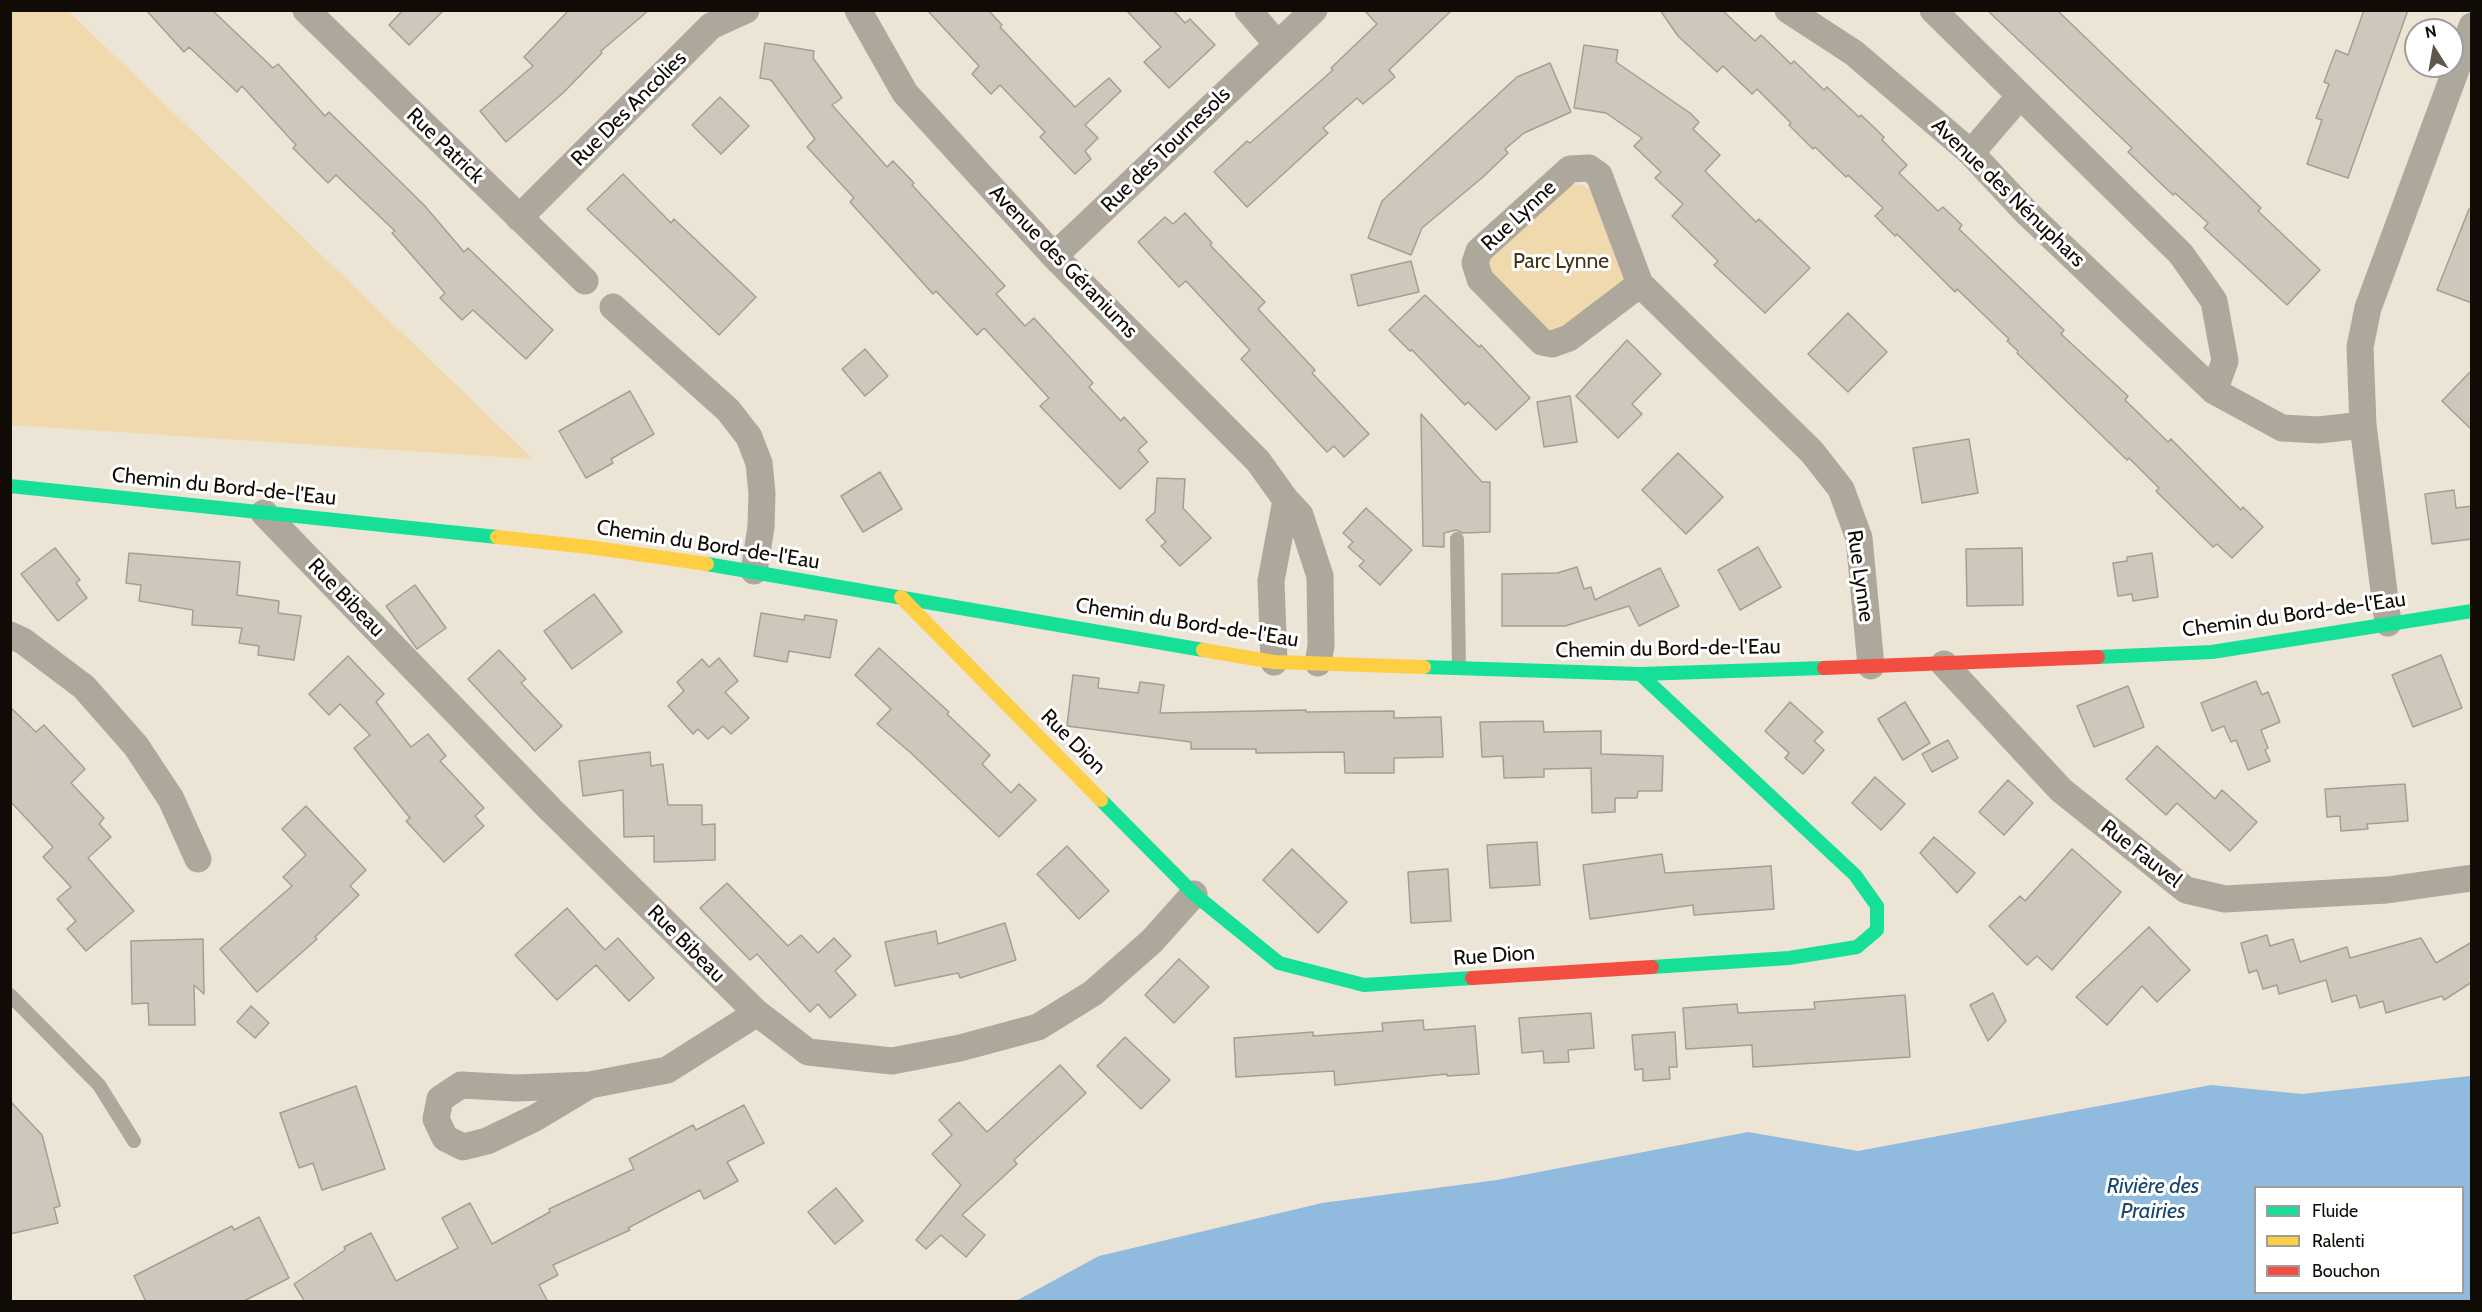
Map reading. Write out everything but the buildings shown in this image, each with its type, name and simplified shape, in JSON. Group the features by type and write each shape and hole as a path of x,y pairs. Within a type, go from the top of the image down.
{"street":[{"name":"Rue Patrick","path":"306,10 585,281"},
{"name":"Rue Des Ancolies","path":"519,218 711,26 746,10"},
{"name":"Avenue des Géraniums","path":"858,10 906,93 1054,256 1258,461 1286,500 1300,515 1320,576 1321,646 1318,663"},
{"path":"1248,10 1277,44"},
{"name":"Rue des Tournesols","path":"1054,256 1314,10"},
{"name":"Avenue des Nénuphars","path":"1788,10 1854,52 1971,153 2027,213 2214,391 2282,428 2319,430 2363,425"},
{"path":"1932,10 2181,254 2214,301 2225,361 2214,391"},
{"path":"2388,622 2363,425 2360,347 2368,308 2472,26"},
{"path":"1971,153 2019,97"},
{"name":"Rue Lynne","path":"1640,284 1569,338 1552,344 1542,342 1480,279 1475,263 1479,251 1570,169 1589,168 1599,176 1640,284 1812,452 1841,489 1859,538 1871,666"},
{"path":"613,307 728,410 749,437 759,463 762,493 761,527 754,572"},
{"name":"Chemin du Bord-de-l'Eau","path":"10,486 589,547 754,572 1274,662 1640,674 1944,664 2212,652 2388,622 2472,611"},
{"path":"1274,662 1271,581 1286,500"},
{"name":"Rue Bibeau","path":"264,513 550,809 757,1013 808,1052 892,1061 960,1048 1038,1027 1093,993 1152,941 1194,894"},
{"name":"Rue Dion","path":"901,597 1194,894 1279,963 1364,985 1789,958 1857,947 1877,930 1877,906 1855,875 1640,674"},
{"path":"10,635 23,641 84,687 136,746 171,799 198,859"},
{"name":"Rue Fauvel","path":"1944,664 2061,790 2186,890 2225,899 2387,890 2472,879"},
{"path":"590,1085 535,1118 487,1141 463,1147 445,1138 436,1119 440,1100 461,1085 517,1088 590,1085 667,1071 757,1013"}],"lane":[{"path":"1457,539 1459,668"},
{"path":"10,995 99,1085 134,1141"}],"green space":[{"path":"11,10 68,11 533,459 11,425"},
{"name":"Parc Lynne","path":"1566,185 1582,185 1590,190 1624,280 1565,325 1552,329 1544,328 1492,276 1488,263 1491,253"}],"water":[{"name":"Rivière des Prairies","path":"2471,1076 2471,1301 1016,1301 1099,1256 1322,1203 1497,1180 1748,1132 1858,1151 2211,1085 2302,1094"}],"traffic: fast":[{"path":"10,486 497,537"},
{"path":"707,564 1203,650"},
{"path":"2098,657 2212,652 2472,611"},
{"path":"1424,667 1640,674 1824,668"},
{"path":"1640,674 1855,875 1877,906 1877,930 1857,947 1789,958 1652,967"},
{"path":"1101,800 1194,894 1279,963 1364,985 1472,978"}],"traffic: slow":[{"path":"497,537 589,547 707,564"},
{"path":"901,597 1101,800"},
{"path":"1203,650 1274,662 1424,667"}],"traffic: jam":[{"path":"1824,668 2098,657"},
{"path":"1472,978 1652,967"}]}
